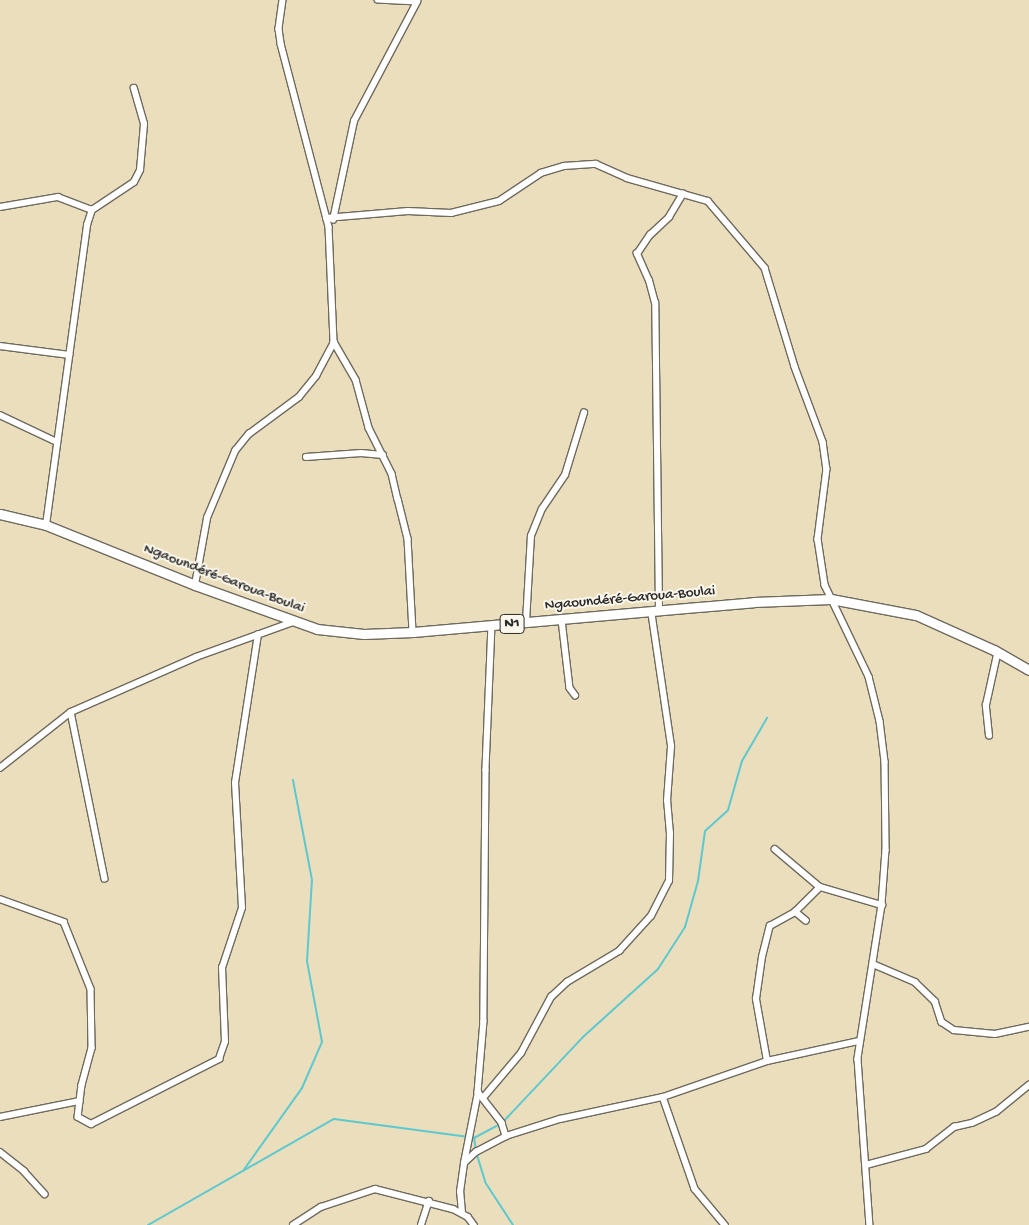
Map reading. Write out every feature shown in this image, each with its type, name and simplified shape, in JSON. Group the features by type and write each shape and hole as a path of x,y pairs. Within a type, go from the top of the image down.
{"highway":[{"name":"Ngaoundéré-Garoua-Boulai","path":"0,514 46,525 195,585 294,622 339,632 413,632 780,600 831,599 916,615 994,650 997,655 1029,670"}],"street":[{"path":"284,0 279,29 281,44 329,227 334,342 356,380 369,428 392,474 408,539 413,632"},
{"path":"329,227 334,218 354,121 418,2 378,0"},
{"path":"46,525 69,355 79,261 92,210 134,182 140,170 144,124 134,88"},
{"path":"326,218 408,211 439,215 460,212 505,198 541,173 580,164 596,164 627,178 708,201 765,268 795,368 823,442 827,469 818,539 822,571 831,599 863,661 880,721 887,800 882,905 859,1041 858,1080 870,1225"},
{"path":"483,1098 522,1053 551,996 567,982 619,951 651,916 669,881 670,834 667,801 671,746 655,611 655,311 653,292 637,254 645,240 669,217 683,194"},
{"path":"0,206 58,197 92,210"},
{"path":"195,585 207,518 235,451 249,434 299,397 316,376 334,342"},
{"path":"0,346 69,355"},
{"path":"526,622 527,569 531,536 542,509 565,475 584,413"},
{"path":"0,415 57,442"},
{"path":"306,457 361,453 383,455"},
{"path":"562,620 570,688 574,695"},
{"path":"0,768 71,712 196,657 294,622"},
{"path":"462,1212 460,1192 478,1092 484,1021 486,778 492,625"},
{"path":"0,899 64,922 87,980 92,996 92,1042 79,1101 78,1117 91,1124 219,1058 225,1042 222,968 242,908 235,783 258,635"},
{"path":"989,736 986,705 997,655"},
{"path":"71,712 105,879"},
{"path":"775,849 820,887 882,905"},
{"path":"767,1061 756,999 762,957 770,926 795,912 820,887"},
{"path":"795,912 806,921"},
{"path":"873,964 915,982 935,1001 940,1020 954,1030 995,1034 1029,1027"},
{"path":"464,1163 506,1136 560,1119 663,1097 767,1061 859,1041"},
{"path":"866,1165 926,1149 954,1127 972,1123 996,1112 1029,1085"},
{"path":"478,1092 502,1123 506,1136"},
{"path":"663,1097 695,1189 725,1225"},
{"path":"0,1117 79,1101"},
{"path":"0,1152 24,1170 45,1194"},
{"path":"293,1225 322,1207 375,1189 429,1201 462,1212 474,1225"},
{"path":"421,1225 429,1201"}],"waterway":[{"path":"474,1138 502,1123 583,1037 658,969 685,927 698,881 705,831 728,810 742,761 767,718"},
{"path":"243,1171 302,1088 322,1042 307,961 312,880 293,780"},
{"path":"148,1225 334,1119 469,1137"},
{"path":"474,1138 476,1150"},
{"path":"477,1155 485,1182 513,1225"}]}
